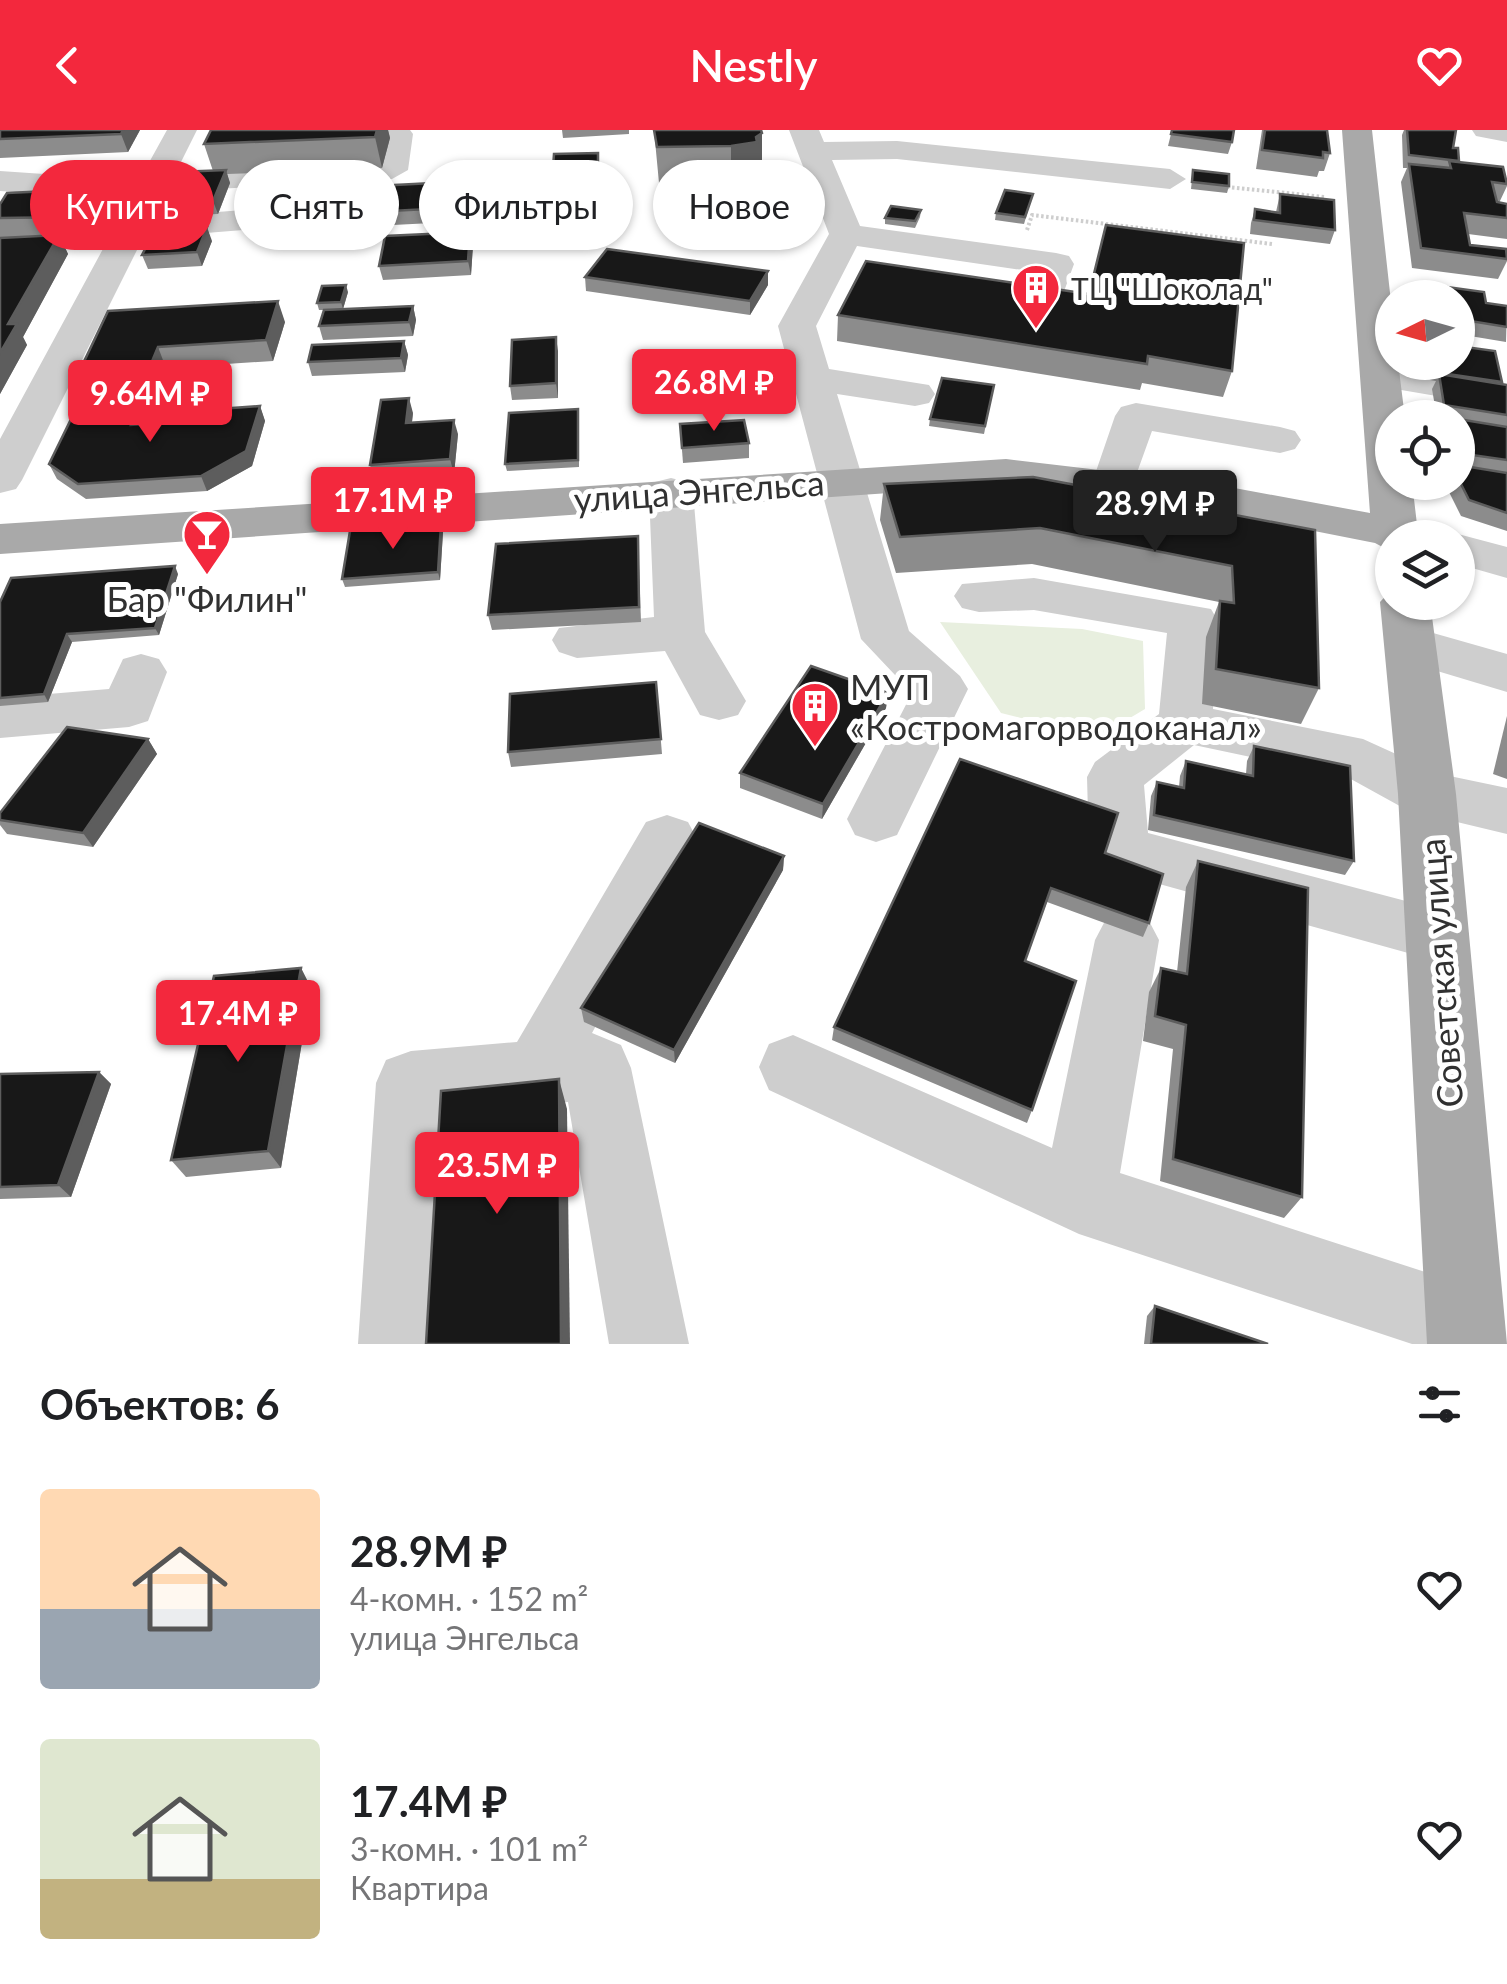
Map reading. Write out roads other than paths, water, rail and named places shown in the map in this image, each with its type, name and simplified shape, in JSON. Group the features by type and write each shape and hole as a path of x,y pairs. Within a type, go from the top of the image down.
{"main road":[{"path":"1357,130 1375,323"},
{"path":"1381,380 1399,520"},
{"name":"улица Энгельса","path":"0,538 1006,472 1114,483 1332,518 1375,529"},
{"name":"Советская улица","path":"1409,624 1428,794 1466,1333"}],"street":[{"path":"168,160 182,130"},
{"path":"214,178 392,170 398,134 334,130"},
{"path":"1469,136 1507,133"},
{"path":"846,234 808,141 1170,179"},
{"path":"0,181 30,183"},
{"path":"846,234 1056,264 1042,308"},
{"path":"846,234 797,326 886,639 941,689 876,819"},
{"path":"0,480 121,250"},
{"path":"809,378 915,394"},
{"path":"1405,380 1507,396"},
{"path":"1114,483 1136,416 1280,440"},
{"path":"671,492 680,632 719,701"},
{"path":"1475,554 1507,563"},
{"path":"979,596 1034,594 1192,621 1185,723"},
{"path":"1409,624 1507,673"},
{"path":"577,640 680,632"},
{"path":"0,718 129,707 140,672"},
{"path":"1437,934 1119,850 1115,776 1185,723 1363,760 1428,794 1507,811"},
{"path":"597,1068 548,1047 667,840"},
{"path":"1078,1197 1127,940"},
{"path":"794,1067 1078,1197 1466,1333"},
{"path":"398,1344 412,1083 597,1068"},
{"path":"597,1068 649,1344"}],"place":[{"name":"ТЦ \"Шоколад\"","path":"1036,330"},
{"name":"Бар \"Филин\"","path":"207,576"},
{"name":"МУП «Костромагорводоканал»","path":"815,748"}]}
